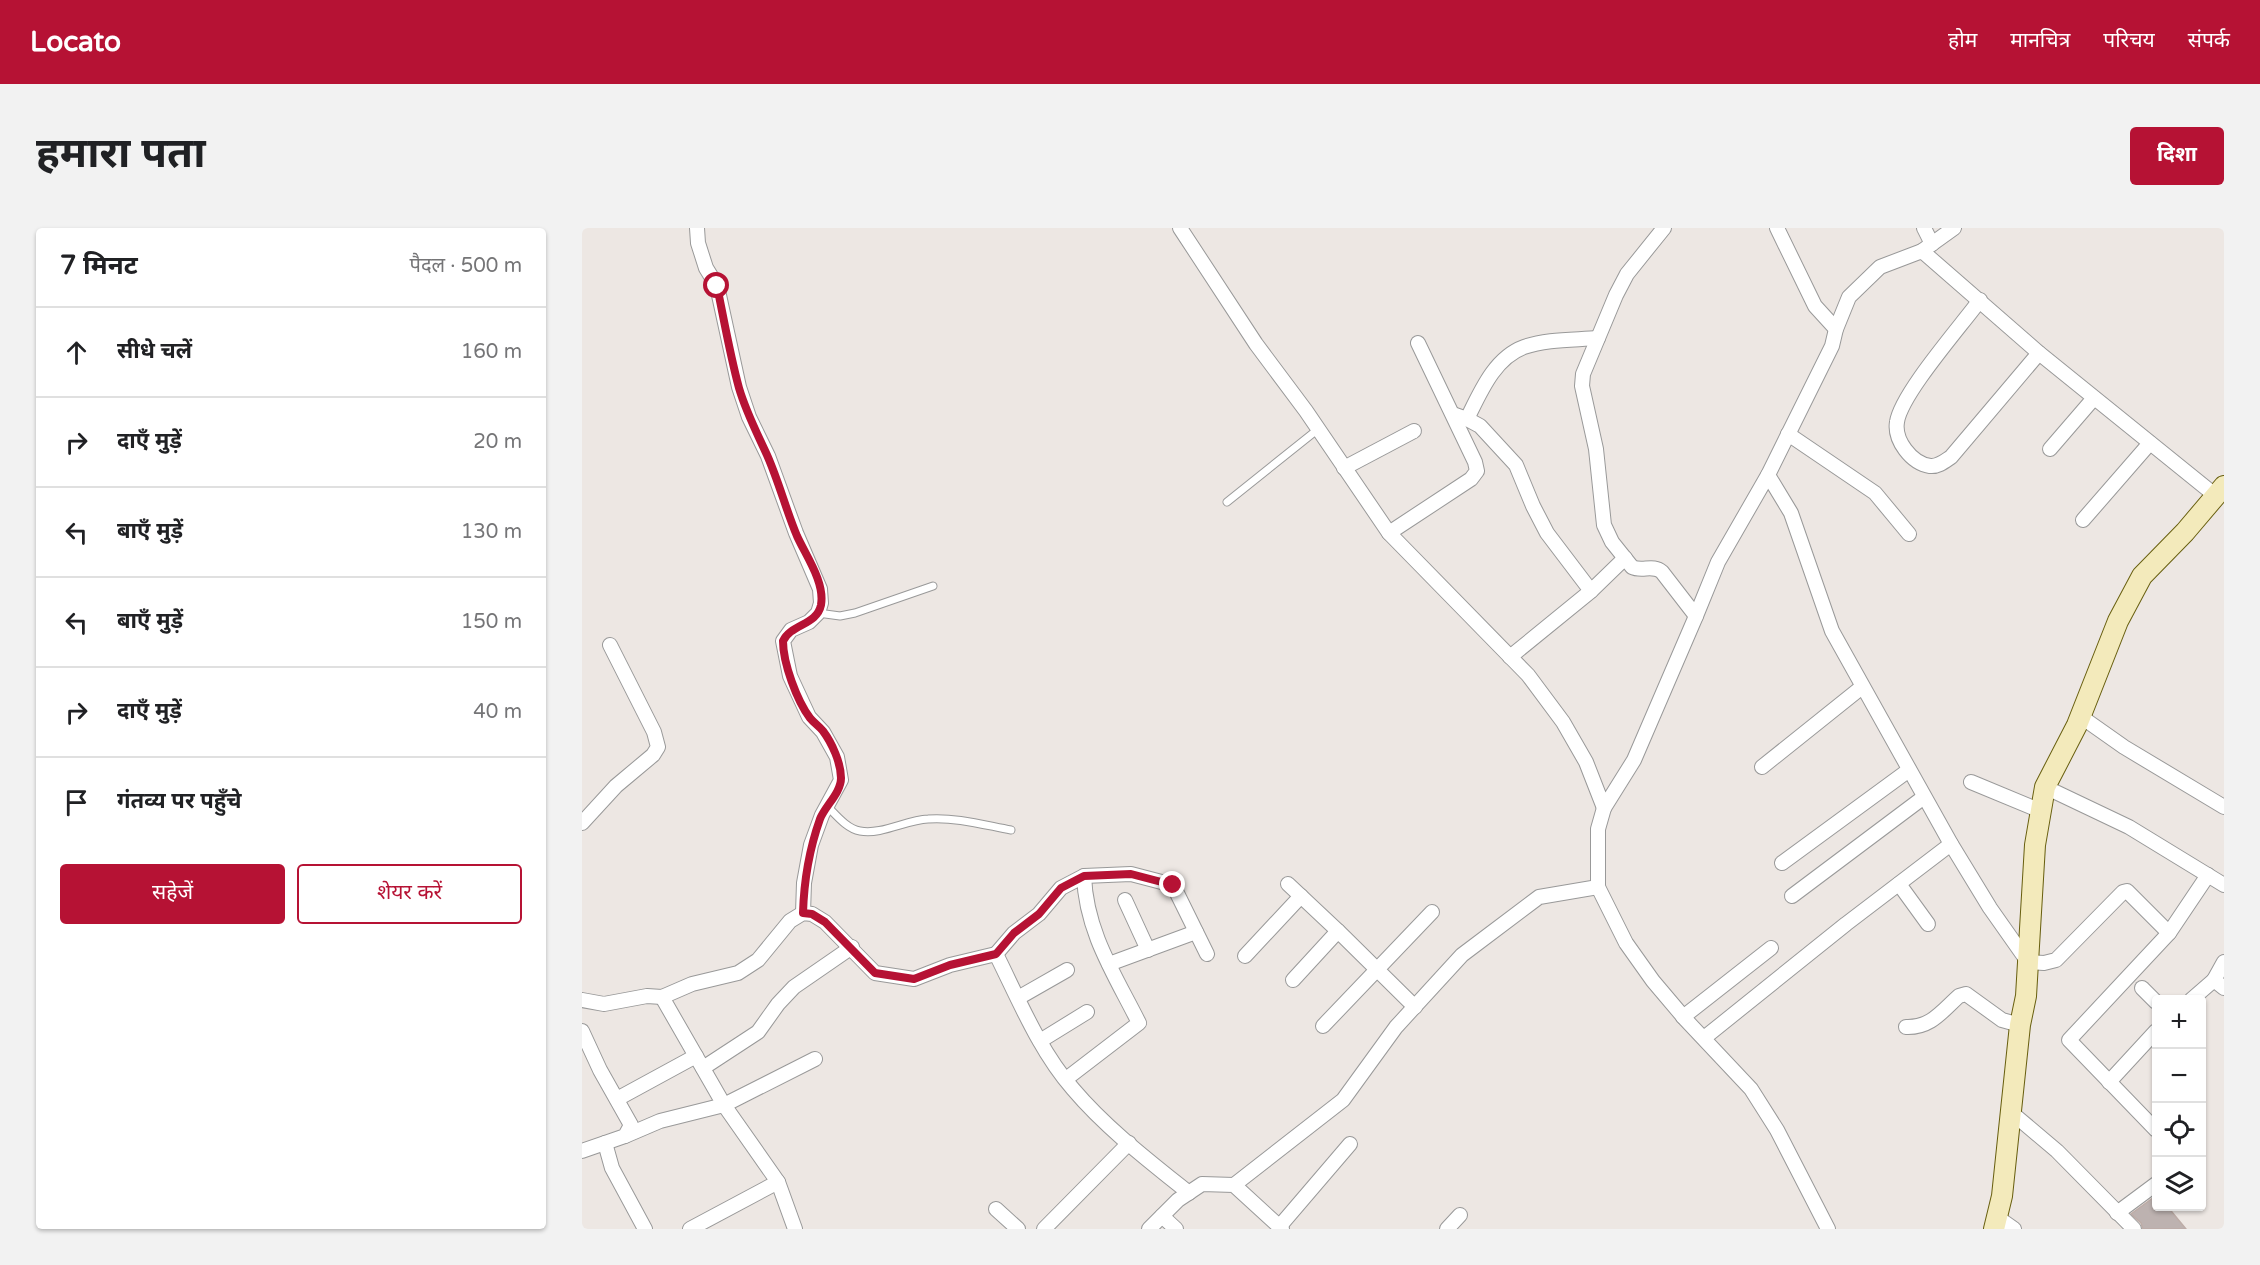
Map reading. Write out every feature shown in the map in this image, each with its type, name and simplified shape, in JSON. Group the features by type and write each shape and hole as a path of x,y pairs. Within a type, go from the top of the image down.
{"street":[{"path":"697,228 698,243 706,268 717,286 739,387 749,417 768,456 796,533 820,589 821,603 818,613 808,622 791,630 785,636 783,648 790,676 809,717 823,732 837,757 841,780 822,815 811,845 804,883 803,913"},
{"path":"1180,228 1256,344 1306,411 1389,533 1528,675 1563,722 1586,762 1604,808"},
{"path":"1664,228 1627,274 1583,374 1582,386 1595,442 1604,525 1612,542 1636,569 1654,568 1662,572 1696,616"},
{"path":"1777,228 1815,306 1836,329"},
{"path":"1924,228 1927,247 1980,300 2094,398 2151,443 2220,491 2185,532 2142,576 2118,621 2080,716 2045,787 2035,845 2026,996 2020,1025 2002,1196 1995,1223 2014,1229"},
{"path":"1828,1229 1777,1130 1751,1089 1683,1017 1626,943 1598,887 1598,829 1604,808 1634,760 1718,562 1768,475 1832,346 1849,297 1880,267 1927,247 1954,228"},
{"path":"1980,300 1907,396 1897,421 1898,436 1907,452 1918,461 1931,466 1941,464 1951,457 2039,352"},
{"path":"1467,419 1489,377 1516,351 1535,344 1598,338"},
{"path":"1389,533 1471,479 1477,471 1453,414 1418,343"},
{"path":"2050,449 2094,398"},
{"path":"1453,414 1480,426 1516,465 1547,533 1591,591"},
{"path":"1344,468 1414,432"},
{"path":"1788,434 1875,493 1909,534"},
{"path":"2084,520 2151,443"},
{"path":"1768,475 1791,513 1832,631 1951,843 1990,908 2028,962"},
{"path":"1510,657 1591,591 1625,558"},
{"path":"582,823 604,797 653,755 658,747 654,732 610,645"},
{"path":"1762,767 1862,687"},
{"path":"2080,716 2124,747 2224,807"},
{"path":"1782,863 1909,770"},
{"path":"1971,782 2041,811"},
{"path":"2045,787 2129,828 2224,885"},
{"path":"1792,896 1924,797"},
{"path":"1704,1038 1951,843"},
{"path":"582,1000 604,1004 647,996 662,996 692,984 738,973 758,960 790,921 803,913 812,914 825,922 875,973 914,979 950,965 996,954 1014,933 1039,914 1061,888 1084,876 1131,874 1173,885 1207,954"},
{"path":"2152,1125 2069,1040 2169,933 2208,875"},
{"path":"1066,1079 1139,1023 1098,943 1089,911 1084,876"},
{"path":"1288,884 1415,1006"},
{"path":"1899,884 1928,924"},
{"path":"1149,1229 1178,1200 1202,1184 1234,1185 1343,1100 1396,1027 1462,955 1539,897 1598,887"},
{"path":"2028,962 2044,963 2056,960 2123,892 2127,891 2169,933"},
{"path":"1245,956 1301,896"},
{"path":"1125,900 1148,950"},
{"path":"1323,1026 1432,912"},
{"path":"1293,980 1338,931"},
{"path":"1109,964 1196,932"},
{"path":"616,1099 700,1062 758,1032 778,1004 794,987 852,948"},
{"path":"1683,1017 1771,948"},
{"path":"996,954 1040,1041 1073,1089 1129,1143 1189,1193"},
{"path":"2198,995 2219,984 2224,962"},
{"path":"1018,998 1067,970"},
{"path":"2142,988 2152,997"},
{"path":"1906,1027 1927,1024 1959,996 1966,994 1996,1016 2020,1025"},
{"path":"662,996 724,1105 778,1182 795,1229"},
{"path":"1040,1041 1087,1012"},
{"path":"582,1031 600,1070 631,1125 625,1136"},
{"path":"2109,1082 2152,1036"},
{"path":"582,1150 660,1122 724,1105 815,1059"},
{"path":"2012,1113 2057,1151 2133,1229"},
{"path":"604,1143 612,1168 645,1229"},
{"path":"1044,1229 1129,1143"},
{"path":"1234,1185 1281,1228 1350,1144"},
{"path":"690,1229 778,1182"},
{"path":"2117,1213 2152,1188"},
{"path":"996,1209 1018,1229"},
{"path":"1447,1229 1460,1215"},
{"path":"1162,1216 1176,1229"}],"lane":[{"path":"1227,502 1317,430"},
{"path":"818,613 840,616 855,613 933,586"},
{"path":"827,806 852,829 861,831 873,831 926,819 955,820 1011,830"}],"building":[{"path":"2152,1199 2152,1211 2171,1211 2186,1229 2143,1229 2141,1223 2131,1214"}],"route":[{"path":"717,286 739,387 749,417 768,456 796,533 820,589 821,603 818,613 808,622 791,630 783,641 790,676 809,717 823,732 837,757 841,780 822,815 811,845 804,883 803,913 812,914 825,922 875,973 914,979 950,965 996,954 1014,933 1039,914 1061,888 1084,876 1131,874 1173,885"}]}
